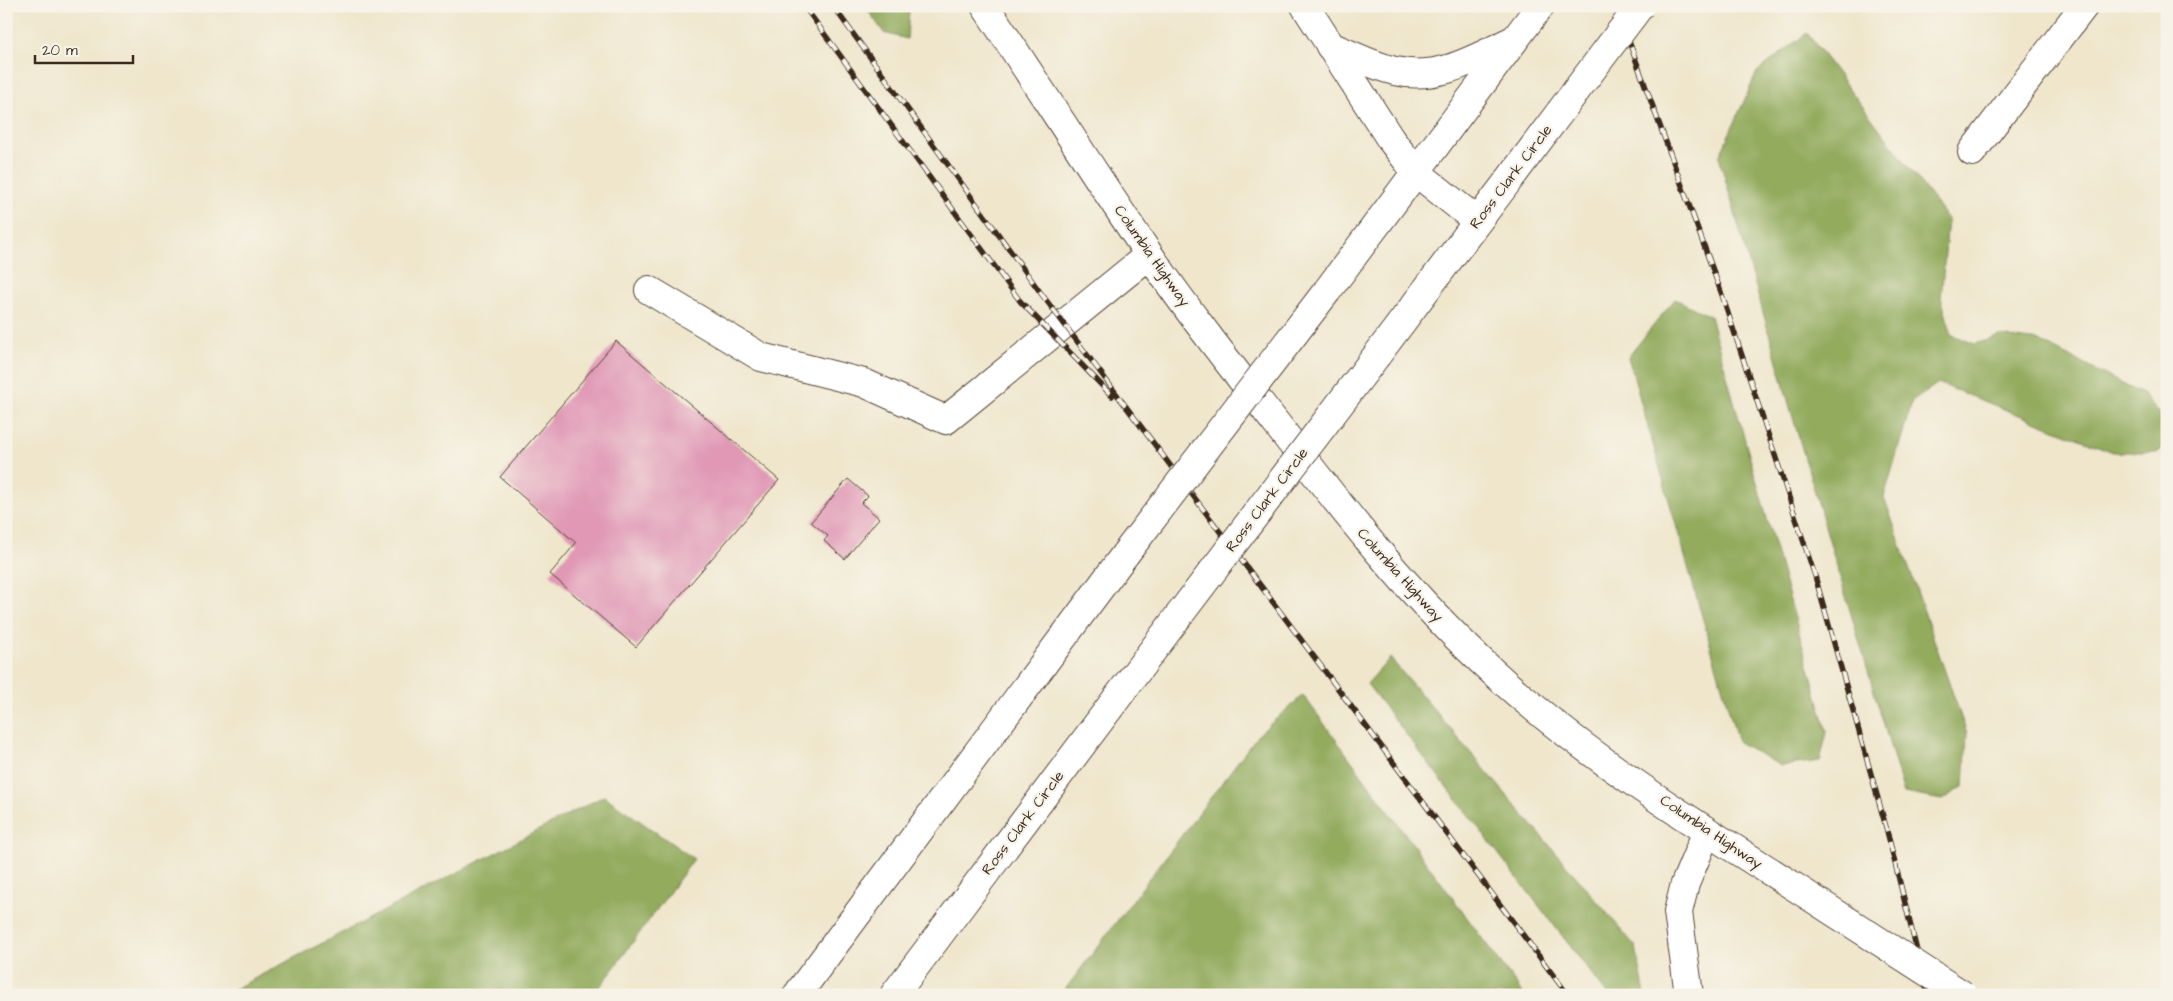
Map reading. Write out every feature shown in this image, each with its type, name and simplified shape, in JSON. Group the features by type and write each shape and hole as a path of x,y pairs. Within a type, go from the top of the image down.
{"main road":[{"name":"Columbia Highway","path":"986,6 1149,255 1193,316 1357,528 1428,609 1494,673 1575,739 1707,831 1962,995"},
{"path":"1305,6 1390,140 1416,172 1477,221"},
{"name":"Ross Clark Circle","path":"894,995 1640,6"},
{"path":"1972,152 2084,6"},
{"path":"1330,46 1395,71 1434,74 1461,66 1527,24"},
{"path":"796,995 1126,554 1327,291 1527,24"},
{"path":"648,290 761,357 864,383 946,420 1149,255"},
{"path":"1689,995 1678,912 1685,884 1707,831"}],"green space":[{"path":"865,6 907,6 909,10 907,39 884,33"},
{"path":"1807,33 1948,219 1941,298 1952,335 1975,344 2000,336 2039,341 2142,394 2167,421 2167,433 2159,452 2113,452 1938,383 1912,402 1884,497 1967,734 1964,786 1942,800 1904,793 1791,411 1719,157 1757,72"},
{"path":"1675,299 1710,316 1827,732 1820,761 1781,766 1738,742 1628,357"},
{"path":"1390,658 1636,947 1645,995 1608,995 1367,684"},
{"path":"1303,695 1524,995 1061,995 1258,735"},
{"path":"604,796 694,859 594,995 223,995"}],"building":[{"path":"616,341 779,480 636,647 550,574 576,543 500,477"},
{"path":"848,479 868,496 861,503 879,518 845,559 824,541 828,536 811,522"}],"railway":[{"path":"804,6 1020,301 1112,396"},
{"path":"833,6 1043,296 1568,995"},
{"path":"1616,6 1721,292 1815,576 1886,827 1928,995"}]}
